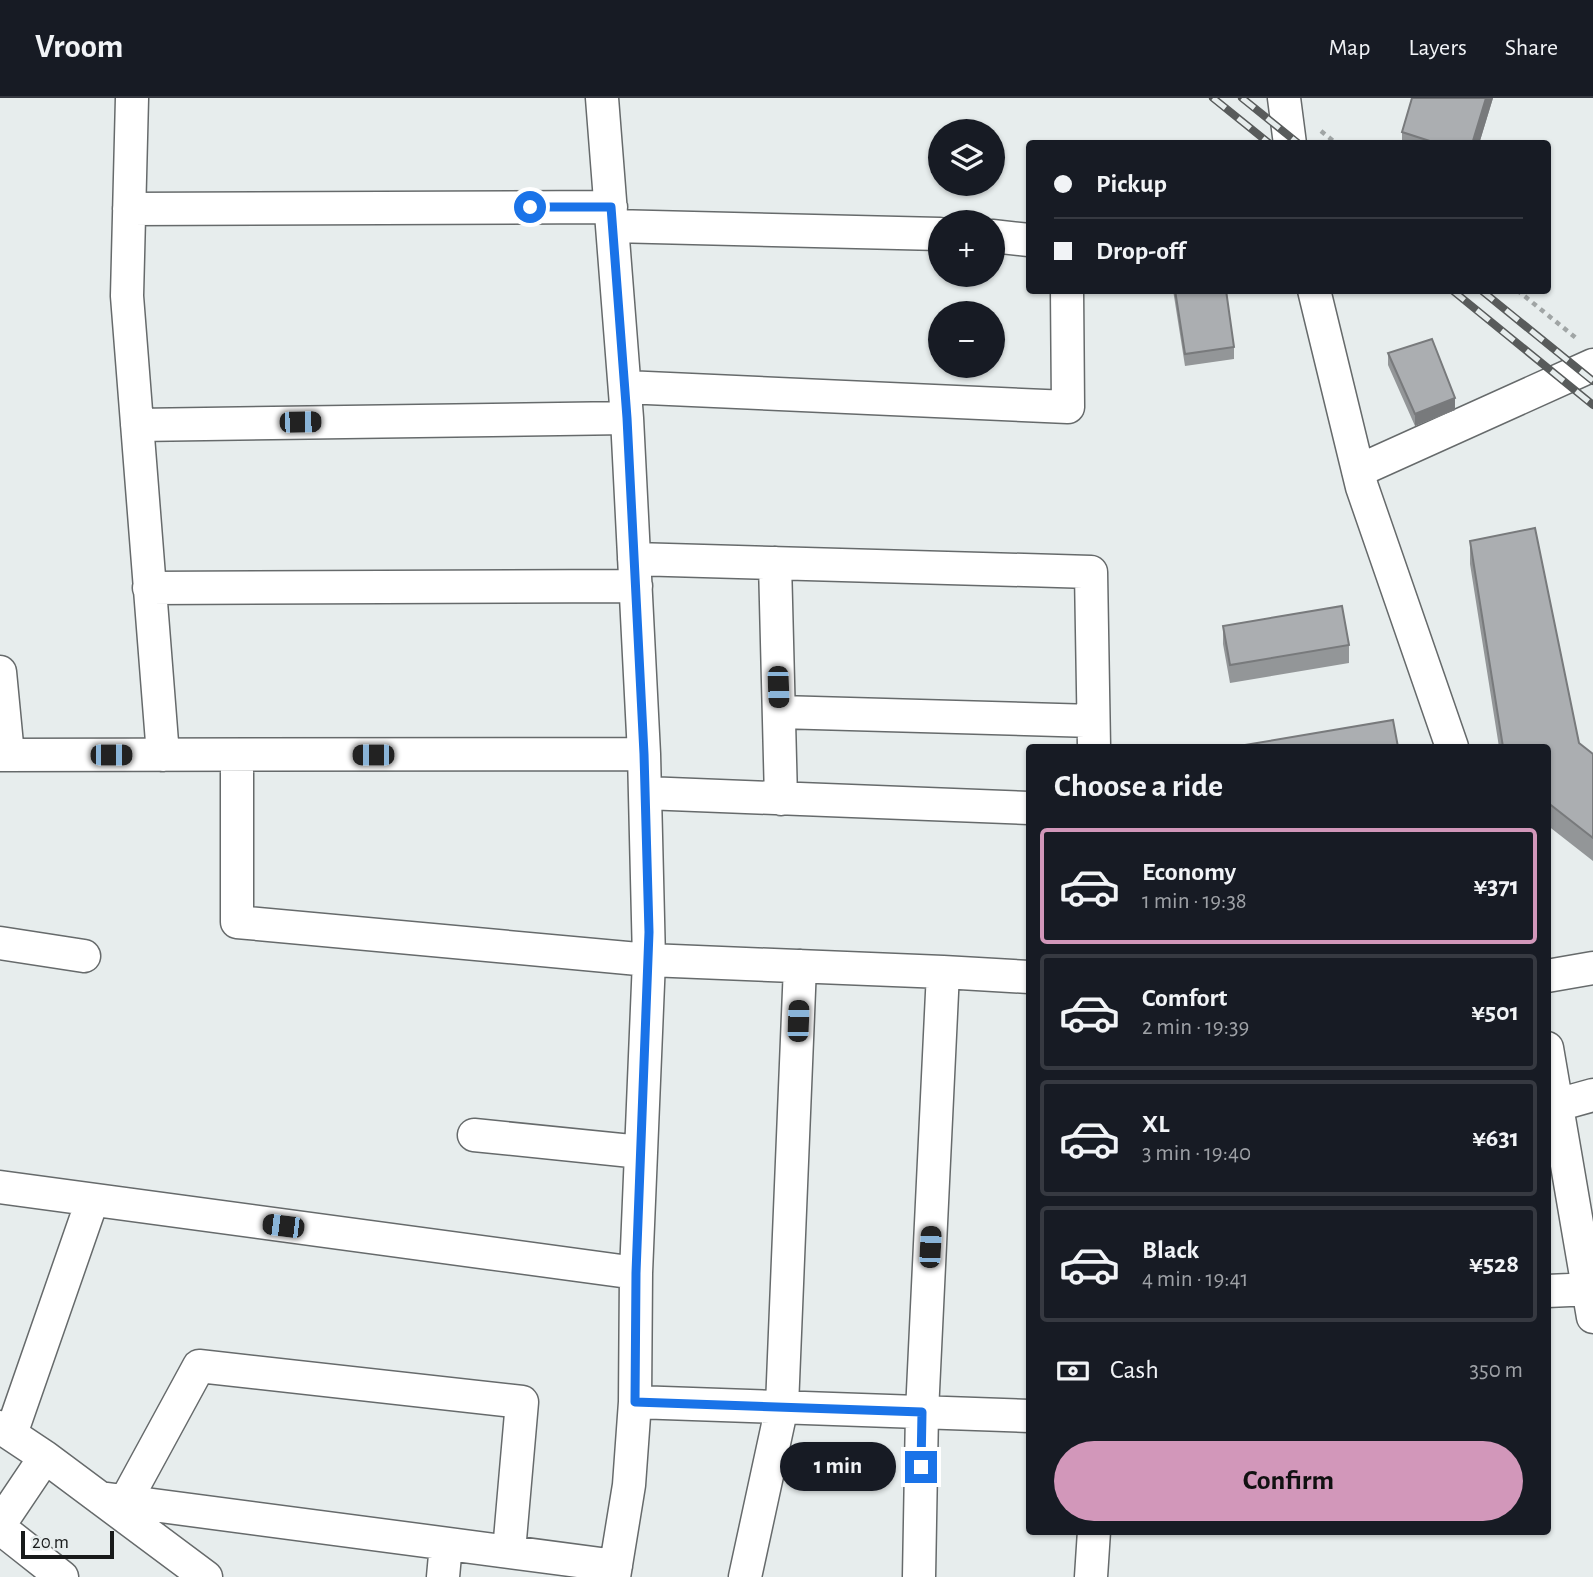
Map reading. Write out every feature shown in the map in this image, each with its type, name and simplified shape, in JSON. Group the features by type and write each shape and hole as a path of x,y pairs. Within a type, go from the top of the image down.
{"street":[{"path":"132,98 127,296 163,755"},
{"path":"113,1500 509,1552 615,1571 629,1485 635,1402 636,1273 649,960 644,754 627,418 602,98"},
{"path":"1284,98 1289,140"},
{"path":"130,209 611,217 928,233"},
{"path":"1005,237 1026,240"},
{"path":"625,387 1068,407 1067,294"},
{"path":"1315,294 1358,471 1451,744"},
{"path":"1358,471 1588,354"},
{"path":"137,425 627,418"},
{"path":"149,588 635,573 775,563 1091,572 1094,734 779,712"},
{"path":"775,563 781,799"},
{"path":"0,672 4,755 644,754"},
{"path":"237,755 237,922 649,960 1026,976"},
{"path":"645,793 1026,808"},
{"path":"0,943 83,956"},
{"path":"745,1577 782,1406 800,966"},
{"path":"1551,975 1593,968"},
{"path":"919,1577 922,1412 943,972"},
{"path":"1551,1071 1557,1105 1558,1181 1591,1299 1551,1293"},
{"path":"1557,1105 1593,1095"},
{"path":"474,1135 642,1152"},
{"path":"0,1187 636,1273"},
{"path":"92,1201 5,1431 113,1500 206,1577"},
{"path":"113,1500 199,1366 522,1402 509,1552"},
{"path":"635,1402 1026,1416"},
{"path":"46,1457 0,1526 62,1577"},
{"path":"1091,1577 1094,1535"},
{"path":"443,1577 446,1544"}],"path":[{"path":"1521,294 1588,354"}],"building":[{"path":"1412,98 1486,98 1473,140 1427,140 1402,132"},
{"path":"1176,294 1227,294 1234,347 1185,354"},
{"path":"1432,339 1455,398 1415,414 1388,353"},
{"path":"1535,528 1579,743 1593,754 1593,838 1551,805 1551,744 1503,744 1470,541"},
{"path":"1342,606 1349,645 1230,665 1223,626"},
{"path":"1393,720 1397,744 1251,744"}],"railway":[{"path":"1213,98 1265,140"},
{"path":"1242,98 1294,140"},
{"path":"1457,294 1593,405"},
{"path":"1486,294 1593,381"}],"route":[{"path":"530,207 611,207 627,418 644,754 649,932 636,1273 638,1331 635,1402 922,1412 921,1467"}]}
